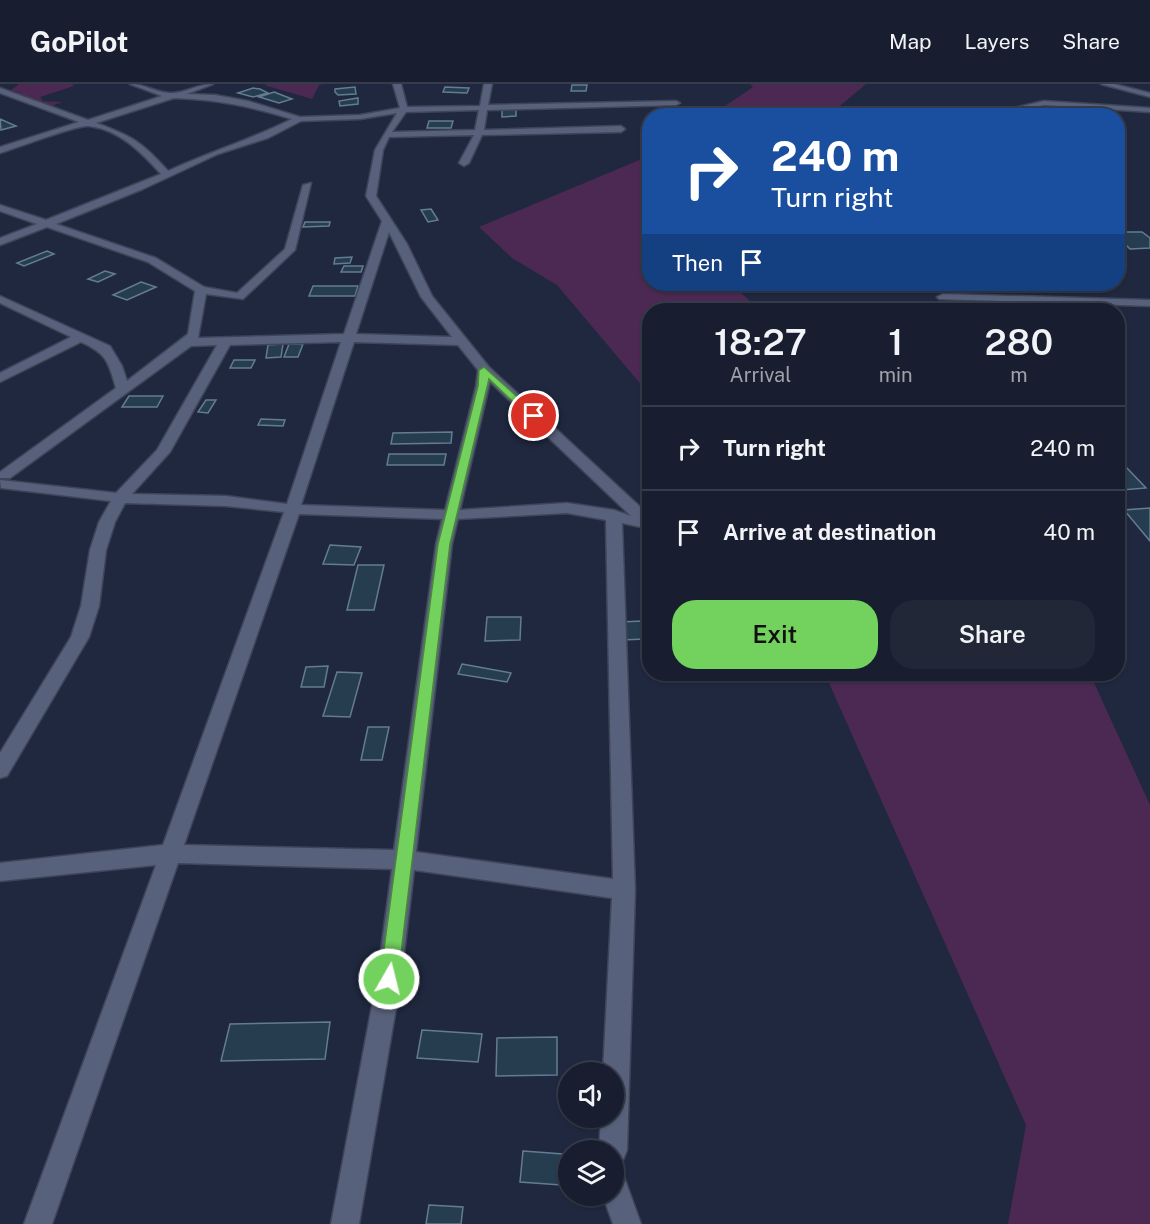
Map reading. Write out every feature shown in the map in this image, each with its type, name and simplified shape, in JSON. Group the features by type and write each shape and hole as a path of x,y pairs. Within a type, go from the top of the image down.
{"street":[{"path":"134,84 166,95 215,97 277,110 299,119 360,117 404,110 676,103"},
{"path":"0,150 88,123 166,95 209,84"},
{"path":"397,84 404,110"},
{"path":"464,163 479,133 488,84"},
{"path":"1105,84 1150,95"},
{"path":"0,90 127,137 142,148 165,173"},
{"path":"1021,108 1044,103 1120,108"},
{"path":"1125,108 1150,110"},
{"path":"404,110 386,135 379,150 371,196 402,244 427,297 484,370 642,517"},
{"path":"0,242 140,187 165,173 265,136 299,119"},
{"path":"386,135 621,129"},
{"path":"0,208 152,260 201,290 239,297 282,260 290,250 308,185"},
{"path":"38,1224 293,509 387,222"},
{"path":"1,479 123,392 188,342 194,335 201,290"},
{"path":"943,297 1150,303"},
{"path":"0,299 106,349 116,366 123,392"},
{"path":"0,378 81,337"},
{"path":"188,342 350,338 461,341"},
{"path":"0,770 80,637 90,606 98,550 107,522 120,498 163,453 226,340"},
{"path":"345,1224 389,979 406,860 444,544 483,386 484,370"},
{"path":"1,479 120,498 226,501 293,509 451,515 567,508 614,515 642,522"},
{"path":"613,1140 624,890 614,515"},
{"path":"0,872 169,854 406,860 624,890"},
{"path":"612,1206 613,1224"},
{"path":"621,1206 627,1224"}],"shaded area":[{"path":"19,84 72,84 74,86 40,97 43,100 40,101 62,102 49,107 10,93 21,92 10,91"},
{"path":"324,84 319,85 312,99 264,85"},
{"path":"750,84 866,84 837,108 722,108 753,87"},
{"path":"642,159 642,291 739,291 752,303 642,303 642,386 557,285 512,258 479,227"},
{"path":"828,681 1093,681 1150,805 1150,1224 1008,1224 1026,1125"}],"building":[{"path":"572,85 587,85 586,91 571,91"},
{"path":"355,87 356,94 338,95 335,92 335,89"},
{"path":"445,87 469,88 467,93 443,92"},
{"path":"253,88 268,93 253,97 238,93"},
{"path":"274,92 292,99 279,103 259,97"},
{"path":"358,98 358,104 340,106 339,101"},
{"path":"502,107 516,107 516,116 502,117"},
{"path":"0,119 16,126 1,130"},
{"path":"429,121 453,121 451,128 427,128"},
{"path":"431,209 438,220 428,222 421,210"},
{"path":"305,222 330,222 329,226 303,227"},
{"path":"1125,232 1142,232 1150,238 1150,248 1130,249 1125,244"},
{"path":"47,251 54,254 24,266 17,263"},
{"path":"352,257 350,263 334,264 335,258"},
{"path":"344,266 363,266 361,272 341,272"},
{"path":"105,271 115,274 98,282 88,279"},
{"path":"141,282 156,287 127,300 113,295"},
{"path":"313,286 358,286 355,296 309,296"},
{"path":"283,344 281,357 266,358 268,345"},
{"path":"289,344 303,344 298,357 284,357"},
{"path":"234,360 255,360 251,368 230,368"},
{"path":"129,396 163,396 157,407 122,407"},
{"path":"206,400 216,400 208,413 198,412"},
{"path":"261,419 285,420 283,426 258,425"},
{"path":"452,432 451,443 391,444 393,433"},
{"path":"389,454 446,454 444,465 387,465"},
{"path":"1126,467 1146,488 1125,490"},
{"path":"1150,508 1150,541 1125,511"},
{"path":"330,545 361,547 354,565 323,564"},
{"path":"358,565 384,565 374,610 347,610"},
{"path":"487,617 521,617 520,640 485,641"},
{"path":"642,621 642,639 622,640 620,622"},
{"path":"462,664 511,673 507,682 458,674"},
{"path":"328,666 324,687 301,687 306,667"},
{"path":"337,672 362,673 350,717 323,716"},
{"path":"368,727 389,727 382,760 361,760"},
{"path":"330,1022 325,1059 221,1061 230,1024"},
{"path":"422,1030 482,1034 478,1062 417,1058"},
{"path":"557,1037 557,1075 496,1076 497,1038"},
{"path":"523,1151 558,1154 558,1185 520,1182"},
{"path":"429,1205 463,1207 461,1224 426,1224"}],"route":[{"path":"389,979 406,860 444,544 483,386 484,370 534,416"}]}
